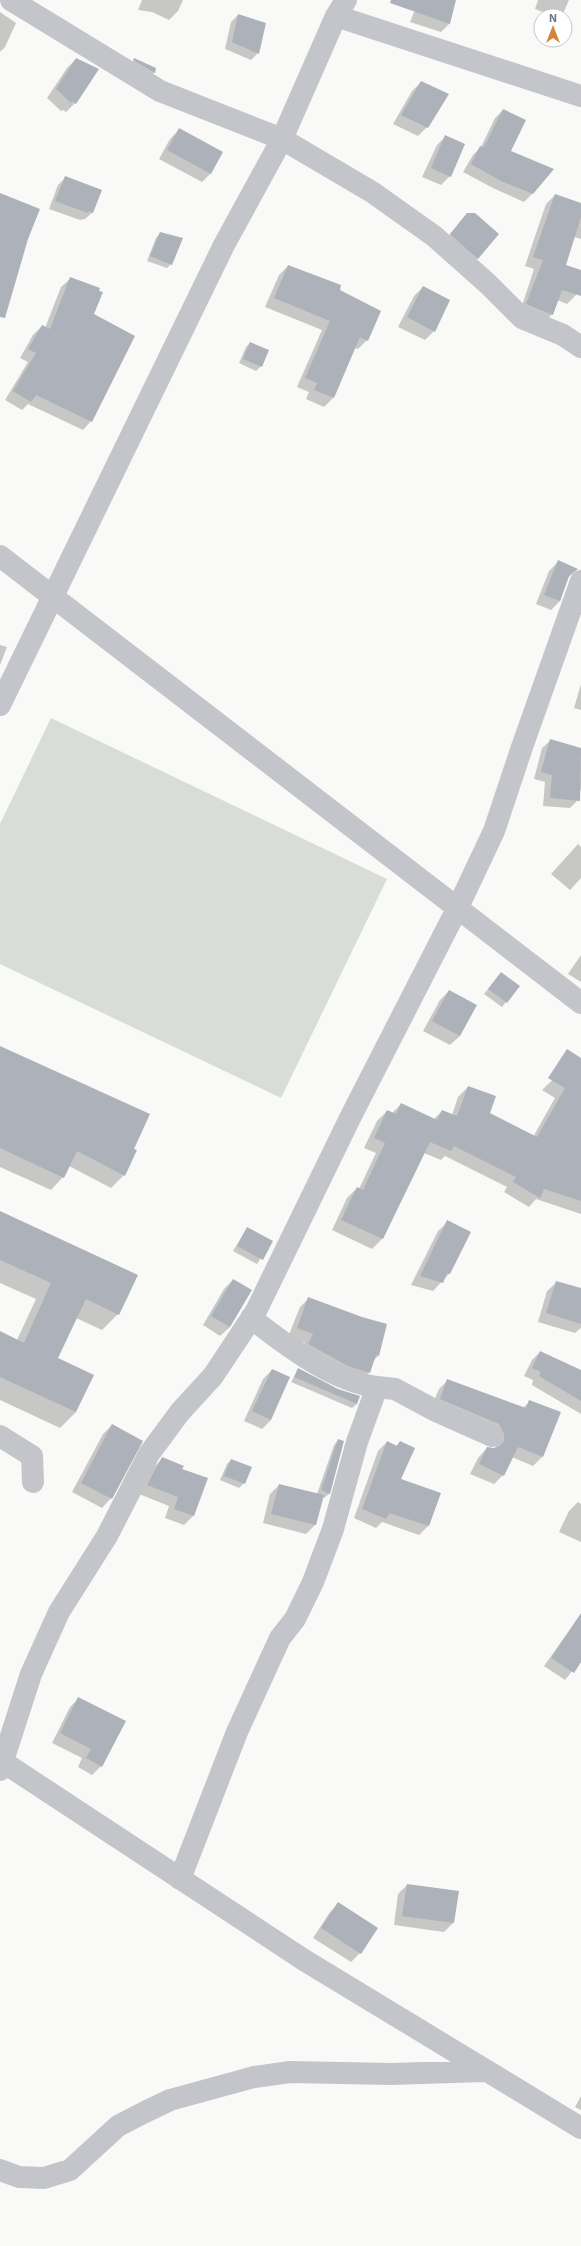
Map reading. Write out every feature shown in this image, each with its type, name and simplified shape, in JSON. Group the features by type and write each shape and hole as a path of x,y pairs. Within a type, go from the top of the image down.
{"street":[{"path":"11,0 160,91 282,139 372,192 434,236 488,284 522,318 563,336 581,347"},
{"path":"0,705 224,245 282,139 341,8 581,96"},
{"path":"0,556 581,1003"},
{"path":"581,581 494,831 458,907 355,1108 251,1318 213,1376 180,1412 149,1454 107,1536 60,1612 31,1674 1,1764 304,1960 484,2071 581,2128"},
{"path":"251,1318 306,1359 356,1381 377,1387 395,1389 436,1411 492,1436"},
{"path":"180,1879 237,1732 280,1638 295,1619 313,1582 332,1529 357,1442 377,1387"},
{"path":"0,1436 32,1456 33,1482"},
{"path":"0,2172 19,2177 44,2178 70,2170 118,2126 143,2113 170,2100 254,2077 290,2072 399,2074 484,2071"}],"shaded area":[{"path":"51,718 387,879 281,1098 0,964 0,824"}],"building":[{"path":"391,0 456,0 450,24 390,3"},
{"path":"238,14 266,23 259,54 232,42"},
{"path":"76,58 99,69 76,104 72,101 71,103 56,89"},
{"path":"134,58 156,68 155,73 133,60"},
{"path":"421,81 449,94 428,128 401,115"},
{"path":"503,109 526,120 511,151 554,169 533,194 501,181 471,164 480,146 484,147"},
{"path":"179,128 223,152 211,174 167,150"},
{"path":"445,135 465,144 451,177 431,168"},
{"path":"65,176 102,190 93,213 89,211 88,213 55,201"},
{"path":"0,193 40,209 28,239 5,318 0,317"},
{"path":"555,194 581,203 581,217 566,265 581,270 581,296 562,290 553,315 526,304 543,260 533,257"},
{"path":"467,213 475,213 499,234 478,259 450,234"},
{"path":"160,232 183,238 172,265 150,256"},
{"path":"288,265 341,285 340,290 381,311 368,341 360,337 334,398 314,390 317,383 305,378 330,321 274,298"},
{"path":"70,277 100,288 99,291 103,292 94,314 135,336 92,422 36,395 31,402 13,391 36,353 28,349 42,325 50,329"},
{"path":"423,286 450,300 435,332 407,317"},
{"path":"250,342 269,350 262,367 243,359"},
{"path":"558,560 578,569 569,576 560,601 544,595"},
{"path":"550,739 581,748 580,801 550,798 552,775 541,772"},
{"path":"501,972 520,986 507,1003 488,989"},
{"path":"449,990 477,1005 460,1036 432,1021"},
{"path":"0,1046 150,1114 134,1149 137,1150 125,1176 77,1151 64,1178 0,1148"},
{"path":"567,1049 581,1058 581,1201 544,1189 540,1198 513,1182 516,1177 454,1146 451,1151 430,1142 383,1239 341,1220 357,1187 363,1190 385,1143 374,1138 387,1110 396,1114 401,1103 437,1120 442,1110 457,1116 468,1086 496,1096 490,1113 537,1137 565,1088 548,1078"},
{"path":"0,1211 138,1275 119,1315 86,1299 58,1358 94,1375 76,1412 0,1377 0,1331 24,1343 51,1283 0,1260"},
{"path":"447,1220 471,1232 450,1274 447,1273 443,1283 420,1276"},
{"path":"247,1227 273,1241 263,1260 237,1246"},
{"path":"233,1279 252,1290 230,1327 211,1316"},
{"path":"556,1281 581,1288 581,1324 546,1313"},
{"path":"308,1297 362,1317 387,1324 379,1356 376,1355 370,1373 348,1366 308,1344 313,1334 297,1328"},
{"path":"540,1351 581,1370 581,1401 539,1376 541,1372 532,1368"},
{"path":"298,1368 338,1389 360,1396 357,1404 294,1377"},
{"path":"272,1369 290,1377 271,1420 252,1411"},
{"path":"447,1379 526,1408 529,1400 561,1412 543,1457 518,1447 504,1476 479,1464 487,1447 494,1448 500,1446 504,1441 504,1434 499,1424 440,1399"},
{"path":"112,1424 143,1441 112,1499 81,1483"},
{"path":"338,1439 344,1441 330,1494 321,1490"},
{"path":"387,1441 397,1446 400,1441 415,1448 401,1479 441,1493 429,1526 389,1513 386,1519 362,1509"},
{"path":"162,1457 184,1466 182,1469 208,1478 194,1516 174,1509 178,1497 147,1485"},
{"path":"231,1459 252,1467 245,1484 224,1476"},
{"path":"279,1484 324,1495 316,1525 271,1514"},
{"path":"581,1613 581,1662 574,1673 551,1658"},
{"path":"78,1697 126,1721 102,1767 86,1758 91,1749 60,1733"},
{"path":"407,1884 459,1891 454,1923 402,1916"},
{"path":"338,1902 378,1928 361,1954 321,1928"}]}
